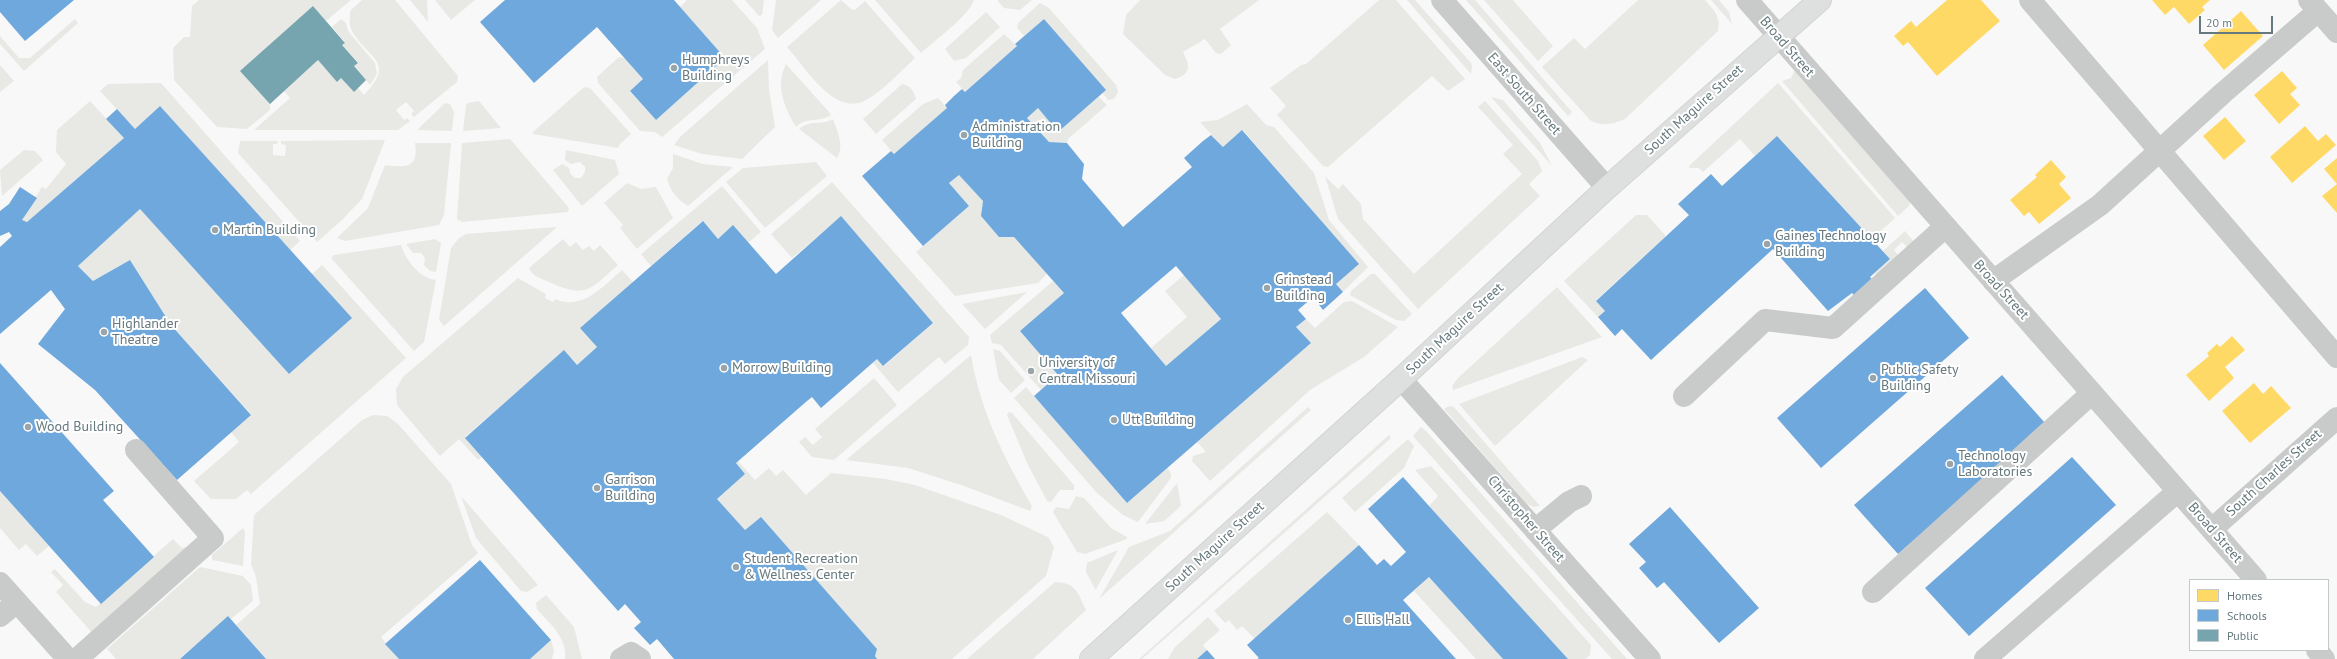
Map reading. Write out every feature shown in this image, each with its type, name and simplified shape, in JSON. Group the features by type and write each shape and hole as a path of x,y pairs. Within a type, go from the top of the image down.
{"main road":[{"name":"South Maguire Street","path":"1091,659 1401,379 1607,188 1820,0"}],"street":[{"name":"East South Street","path":"1442,0 1607,188"},
{"name":"Broad Street","path":"1747,0 2255,579"},
{"path":"2030,0 2337,357"},
{"path":"1993,281 2100,205 2314,5 2337,32"},
{"path":"1684,396 1765,320 1833,328 1945,227"},
{"name":"Christopher Street","path":"1401,379 1650,659"},
{"path":"1874,592 2092,393"},
{"name":"South Charles Street","path":"2212,529 2337,418"},
{"path":"77,659 213,538 136,450"},
{"path":"1985,659 2178,491"},
{"path":"1535,530 1570,502 1581,496"},
{"path":"0,583 68,659"},
{"path":"0,616 17,602"},
{"path":"2318,651 2324,659"},
{"path":"621,659 631,653 640,659"}],"shaded area":[{"path":"199,0 351,0 326,21 313,6 270,104 270,110 247,129 217,127 174,80 173,48 184,37 190,37 192,6"},
{"path":"362,0 395,0 458,76 457,82 414,117 411,114 414,111 406,102 396,110 404,120 407,118 410,121 398,130 254,130 290,98 284,91 318,60 337,81 341,78 353,91 358,88 364,95 374,83 379,67 376,60 357,39 350,25 350,11"},
{"path":"410,0 427,0 428,22"},
{"path":"435,0 475,0 451,20"},
{"path":"687,0 732,0 757,28 765,49 662,137 655,132 640,131 598,83 597,77 619,57 625,58 643,79 630,92 656,120 725,58 680,7"},
{"path":"745,0 764,0 762,15 759,16"},
{"path":"776,0 821,0 778,38 772,30"},
{"path":"841,0 851,9 855,10 865,1 915,58 873,96 854,104 843,102 822,88 787,47"},
{"path":"875,0 974,0 971,7 958,21 921,53"},
{"path":"997,0 1032,0 1020,10 1004,8"},
{"path":"1140,0 1259,0 1220,29 1231,45 1221,54 1216,53 1205,39 1183,52 1188,68 1185,74 1175,79 1165,75 1123,34 1126,15"},
{"path":"1379,0 1396,0 1465,79 1448,91 1432,76 1328,167 1323,166 1277,115 1286,106 1270,88 1301,65 1306,64"},
{"path":"1407,0 1415,0 1471,63 1471,74"},
{"path":"1466,0 1475,0 1572,112 1568,116"},
{"path":"1484,0 1513,0 1553,46 1538,61"},
{"path":"1638,0 1705,0 1718,18 1718,31 1625,119 1608,124 1599,124 1590,120 1542,67 1574,38 1585,49"},
{"path":"1711,0 1719,0 1729,12 1732,24"},
{"path":"1040,3 1049,8 1116,85 1118,92 1114,99 1108,100 1044,19 1024,36 1017,28 1018,23"},
{"path":"986,12 1000,27 966,58 954,61 945,49"},
{"path":"75,19 78,23 24,71 0,44 0,36 19,58 30,58"},
{"path":"341,19 346,23 348,31 375,63 377,74 370,85 354,66 358,62 342,45 345,42 332,27"},
{"path":"1004,34 1017,46 965,92 956,82 961,78 963,70"},
{"path":"768,60 769,89 775,127 742,159 702,154 674,145 681,136"},
{"path":"786,64 831,115 822,119 809,120 796,127 782,96 781,80"},
{"path":"0,65 14,81 0,92"},
{"path":"1795,70 1911,200 1909,206 1898,216 1782,81 1791,78"},
{"path":"161,83 300,241 290,250 160,106 135,129 100,91 108,84"},
{"path":"1778,83 1895,218 1872,239 1777,136 1755,156 1740,139 1703,172 1699,168 1689,168 1690,165"},
{"path":"902,84 912,89 916,99 876,134 863,119"},
{"path":"587,87 591,89 631,134 620,144 618,148 533,134 533,132 583,88"},
{"path":"1098,96 1107,105 1068,139 1067,143 1049,142 1027,118 1038,108 1058,131"},
{"path":"1491,97 1503,100 1540,143 1552,166"},
{"path":"938,98 947,108 894,154 882,140 923,104"},
{"path":"90,101 124,138 27,222 22,220 42,187 46,189 66,164 56,152 57,130"},
{"path":"479,101 501,128 463,131 466,105 468,103"},
{"path":"1485,101 1538,161 1542,171 1529,184 1540,196 1418,309 1338,219 1325,176 1338,189 1343,184 1361,204 1363,219 1414,274 1522,174 1503,154 1513,145 1478,107"},
{"path":"445,103 450,104 454,112 452,131 417,130"},
{"path":"1247,104 1266,125 1274,127 1314,173 1329,220 1368,267 1343,292 1336,284 1358,264 1243,130 1223,147 1200,122 1218,120"},
{"path":"833,119 840,144 837,158 799,129 807,124 825,122"},
{"path":"510,139 569,208 568,212 462,222 457,219 462,143"},
{"path":"385,140 362,199 342,220 317,242 238,153 240,141 278,141 277,144 273,144 273,155 285,156 286,145 281,144 281,141"},
{"path":"415,143 451,143 444,215 439,225 345,241 337,238 368,208 385,165 405,166 413,162 416,151"},
{"path":"24,150 35,151 43,160 2,196 0,170"},
{"path":"566,150 615,160 619,174 582,206 553,170 562,164 569,168 570,173 575,178 581,178 585,172 585,167 580,162 571,164 565,160"},
{"path":"673,154 703,164 733,167 688,206 675,195 670,188 667,179 673,168"},
{"path":"816,162 827,176 765,228 726,182 743,168"},
{"path":"959,175 983,201 981,216 999,236 1014,237 1047,274 1038,283 955,296 916,252 969,206 949,183"},
{"path":"832,182 969,337 968,345 945,364 939,357 898,392 873,363 877,359 884,366 933,323 841,217 792,258 771,234"},
{"path":"627,183 641,189 656,187 673,218 637,249 620,228 623,225 604,203"},
{"path":"722,186 761,232 748,243 718,239 702,221 651,266 641,254"},
{"path":"140,209 289,374 351,318 312,274 322,265 406,358 251,494 247,490 236,499 211,499 194,481 239,442 231,432 251,414 171,325 130,260 93,281 78,266"},
{"path":"1636,215 1647,215 1666,236 1596,300 1605,311 1598,317 1564,281"},
{"path":"556,227 444,326 439,320 451,248 459,238 466,234"},
{"path":"1905,231 1914,242 1908,248 1902,242 1894,250 1899,256 1876,276 1875,273 1890,259 1883,251"},
{"path":"435,239 441,243 436,272 430,271 424,265 425,258 421,253 413,253 406,244"},
{"path":"563,239 570,247 576,242 583,250 589,246 594,251 600,245 618,265 593,286 580,291 562,287 540,278 530,271 529,268"},
{"path":"401,245 410,262 419,272 430,279 436,280 424,342 414,351 331,258 334,255"},
{"path":"622,270 633,282 581,327 597,347 577,365 564,351 465,437 482,457 478,460 459,439 440,456 397,405 396,389 403,377 518,278 546,294 545,298 553,302 555,299 565,302 575,302 592,295"},
{"path":"1371,274 1375,274 1412,314 1404,321 1396,320 1350,295 1351,291"},
{"path":"1184,275 1221,319 1166,366 1151,348 1187,317 1165,291"},
{"path":"1053,281 1064,293 1020,331 1058,375 1041,390 1001,345 992,343 990,335"},
{"path":"1557,287 1602,337 1453,390 1452,386 1458,378"},
{"path":"1027,292 985,329 962,304"},
{"path":"1352,301 1398,327 1364,357 1310,390 1210,481 1192,461 1193,456 1206,452 1197,442 1310,344 1296,327 1306,319 1315,328 1344,302"},
{"path":"993,349 1000,351 1025,380 1011,393 999,380"},
{"path":"971,355 980,395 994,433 1032,506 1030,511 964,486 908,468 846,460"},
{"path":"1582,357 1588,360 1495,446 1459,404"},
{"path":"874,378 897,405 834,460 812,457 799,442 805,437 813,445 822,437 815,429"},
{"path":"1026,387 1127,503 1167,468 1171,473 1171,478 1138,522 1123,515 1097,493 1014,398"},
{"path":"1449,406 1454,407 1540,506 1534,507 1527,504 1444,409"},
{"path":"1308,407 1311,410 1099,599 1129,547 1170,531"},
{"path":"1009,412 1012,413 1074,485 1074,490 1060,490 1051,502 1047,501 1028,465 1007,415"},
{"path":"373,415 387,416 398,424 451,484 472,545 478,553 381,637 399,659 266,659 236,625 260,604 256,577 251,564 254,515 362,420"},
{"path":"1421,427 1627,659 1612,659 1413,436"},
{"path":"1389,435 1391,438 1142,659 1139,659"},
{"path":"1408,439 1414,446 1404,468 1355,512 1342,498"},
{"path":"738,461 755,480 769,468 776,476 783,470 806,495 831,473 886,479 915,485 1001,515 1048,537 1054,547 1046,576 952,659 877,659 875,656 876,649 761,517 745,530 717,499 745,474 736,463"},
{"path":"1431,466 1591,645 1590,655 1585,659 1568,659 1429,506 1438,496 1415,470"},
{"path":"1177,483 1181,506 1164,521 1145,524"},
{"path":"0,491 49,546 37,556 26,544 19,550 0,528"},
{"path":"461,496 538,585 527,592 521,591 476,538"},
{"path":"1076,496 1084,498 1111,528 1127,537 1127,539 1085,554 1077,552 1053,512 1056,507 1069,509"},
{"path":"1327,512 1359,545 1255,639 1242,626 1237,630 1229,620 1225,623 1214,611"},
{"path":"243,528 245,532 243,566 212,560 212,555"},
{"path":"173,539 182,548 186,547 187,550 94,635 56,592 63,585 51,572 55,569 85,602 96,607"},
{"path":"1118,550 1095,589 1086,572 1087,563"},
{"path":"200,567 243,576 251,585 253,601 231,619 228,617 180,659 116,659 107,649"},
{"path":"1429,577 1503,659 1476,659 1414,591"},
{"path":"1055,582 1068,584 1072,587 1078,593 1086,610 1033,659 967,659"},
{"path":"546,595 574,627 582,659 565,659 564,644 561,638 557,631 537,609 536,603"},
{"path":"1208,617 1220,630 1203,645 1207,650 1197,659 1168,659 1175,647"},
{"path":"551,640 554,651 552,659 530,659"}],"building: Homes":[{"path":"1947,0 1981,0 2000,21 1937,76 1908,42 1903,46 1894,36 1911,21 1916,27"},
{"path":"2152,0 2210,0 2202,7 2205,10 2189,24 2174,7 2165,15"},
{"path":"2241,11 2263,36 2224,70 2203,45"},
{"path":"2282,71 2297,88 2290,94 2300,105 2279,124 2254,95"},
{"path":"2225,117 2246,141 2224,160 2203,136"},
{"path":"2305,126 2318,141 2326,134 2336,145 2292,183 2270,157"},
{"path":"2337,158 2337,184 2324,169"},
{"path":"2051,160 2066,177 2059,184 2071,198 2039,224 2029,212 2024,216 2010,200 2037,177 2035,175"},
{"path":"2337,184 2337,213 2322,196"},
{"path":"2232,336 2245,350 2225,367 2234,378 2209,401 2186,375 2209,356 2207,353 2217,344 2220,347"},
{"path":"2254,383 2263,394 2271,386 2291,408 2250,443 2222,411"}],"building: Schools":[{"path":"0,0 74,0 25,41 0,12"},
{"name":"Humphreys Building","path":"505,0 674,0 725,58 656,120 630,91 643,79 597,27 534,83 480,22"},
{"path":"1044,19 1106,90 1058,132 1038,108 1027,118 1049,142 1067,143 1084,164 1082,179 1123,227 1192,167 1184,158 1203,141 1211,135 1223,147 1242,130 1359,264 1336,284 1343,292 1323,310 1313,297 1298,310 1306,319 1296,327 1311,343 1127,503 1034,396 1058,375 1020,331 1064,293 1014,237 999,237 981,216 983,201 959,175 949,183 969,206 923,246 862,176 891,151 894,154 947,108 945,105 954,96 962,89 965,92 1017,46 1015,44","holes":["1176,266 1221,319 1166,366 1121,313"]},
{"path":"160,106 352,318 289,374 140,209 78,266 93,281 130,260 171,325 251,415 177,480 95,390 38,344 65,309 51,290 0,334 0,247 12,236 9,232 0,236 0,211 9,204 20,187 37,198 22,220 27,222 124,138 106,119 117,109 135,129"},
{"name":"Gaines Technology Building","path":"1777,136 1890,259 1870,277 1877,284 1859,301 1852,293 1828,311 1773,249 1651,360 1622,329 1615,336 1598,317 1605,311 1596,301 1689,215 1678,204 1711,174 1722,186"},
{"path":"841,216 933,323 883,366 877,359 821,408 812,397 807,401 736,463 745,474 717,499 745,530 761,517 877,649 875,656 877,659 674,659 657,639 650,645 634,628 641,622 625,604 618,611 465,438 564,350 577,365 597,347 580,328 703,221 718,239 733,225 776,274"},
{"name":"Public Safety Building","path":"1925,288 1969,338 1821,468 1777,418"},
{"name":"Wood Building","path":"0,363 114,491 103,500 154,557 101,604 0,491"},
{"name":"Technology Laboratories","path":"2002,375 2046,424 1898,554 1854,505"},
{"path":"2072,457 2116,505 1969,636 1925,588"},
{"path":"1403,477 1568,659 1503,659 1429,577 1403,600 1456,659 1257,659 1259,658 1247,645 1359,545 1377,565 1384,559 1391,566 1406,552 1368,509"},
{"path":"1670,507 1759,608 1719,643 1664,582 1657,588 1639,568 1646,562 1629,544"},
{"path":"480,560 551,640 530,659 399,659 385,644"},
{"path":"228,616 266,659 180,659"},
{"path":"1207,650 1215,659 1197,659"}],"building: Public":[{"path":"313,6 345,43 342,45 358,63 354,66 366,80 354,92 341,78 337,82 318,60 270,104 240,71"}],"place":[{"name":"Humphreys Building","path":"674,68"},
{"name":"Administration Building","path":"964,135"},
{"name":"Martin Building","path":"215,230"},
{"name":"Gaines Technology Building","path":"1767,244"},
{"name":"Grinstead Building","path":"1267,288"},
{"name":"Highlander Theatre","path":"104,332"},
{"name":"Morrow Building","path":"724,368"},
{"name":"University of Central Missouri","path":"1031,371"},
{"name":"Public Safety Building","path":"1873,378"},
{"name":"Utt Building","path":"1114,420"},
{"name":"Wood Building","path":"28,427"},
{"name":"Technology Laboratories","path":"1950,464"},
{"name":"Garrison Building","path":"597,488"},
{"name":"Student Recreation & Wellness Center","path":"736,567"},
{"name":"Ellis Hall","path":"1348,620"}]}
